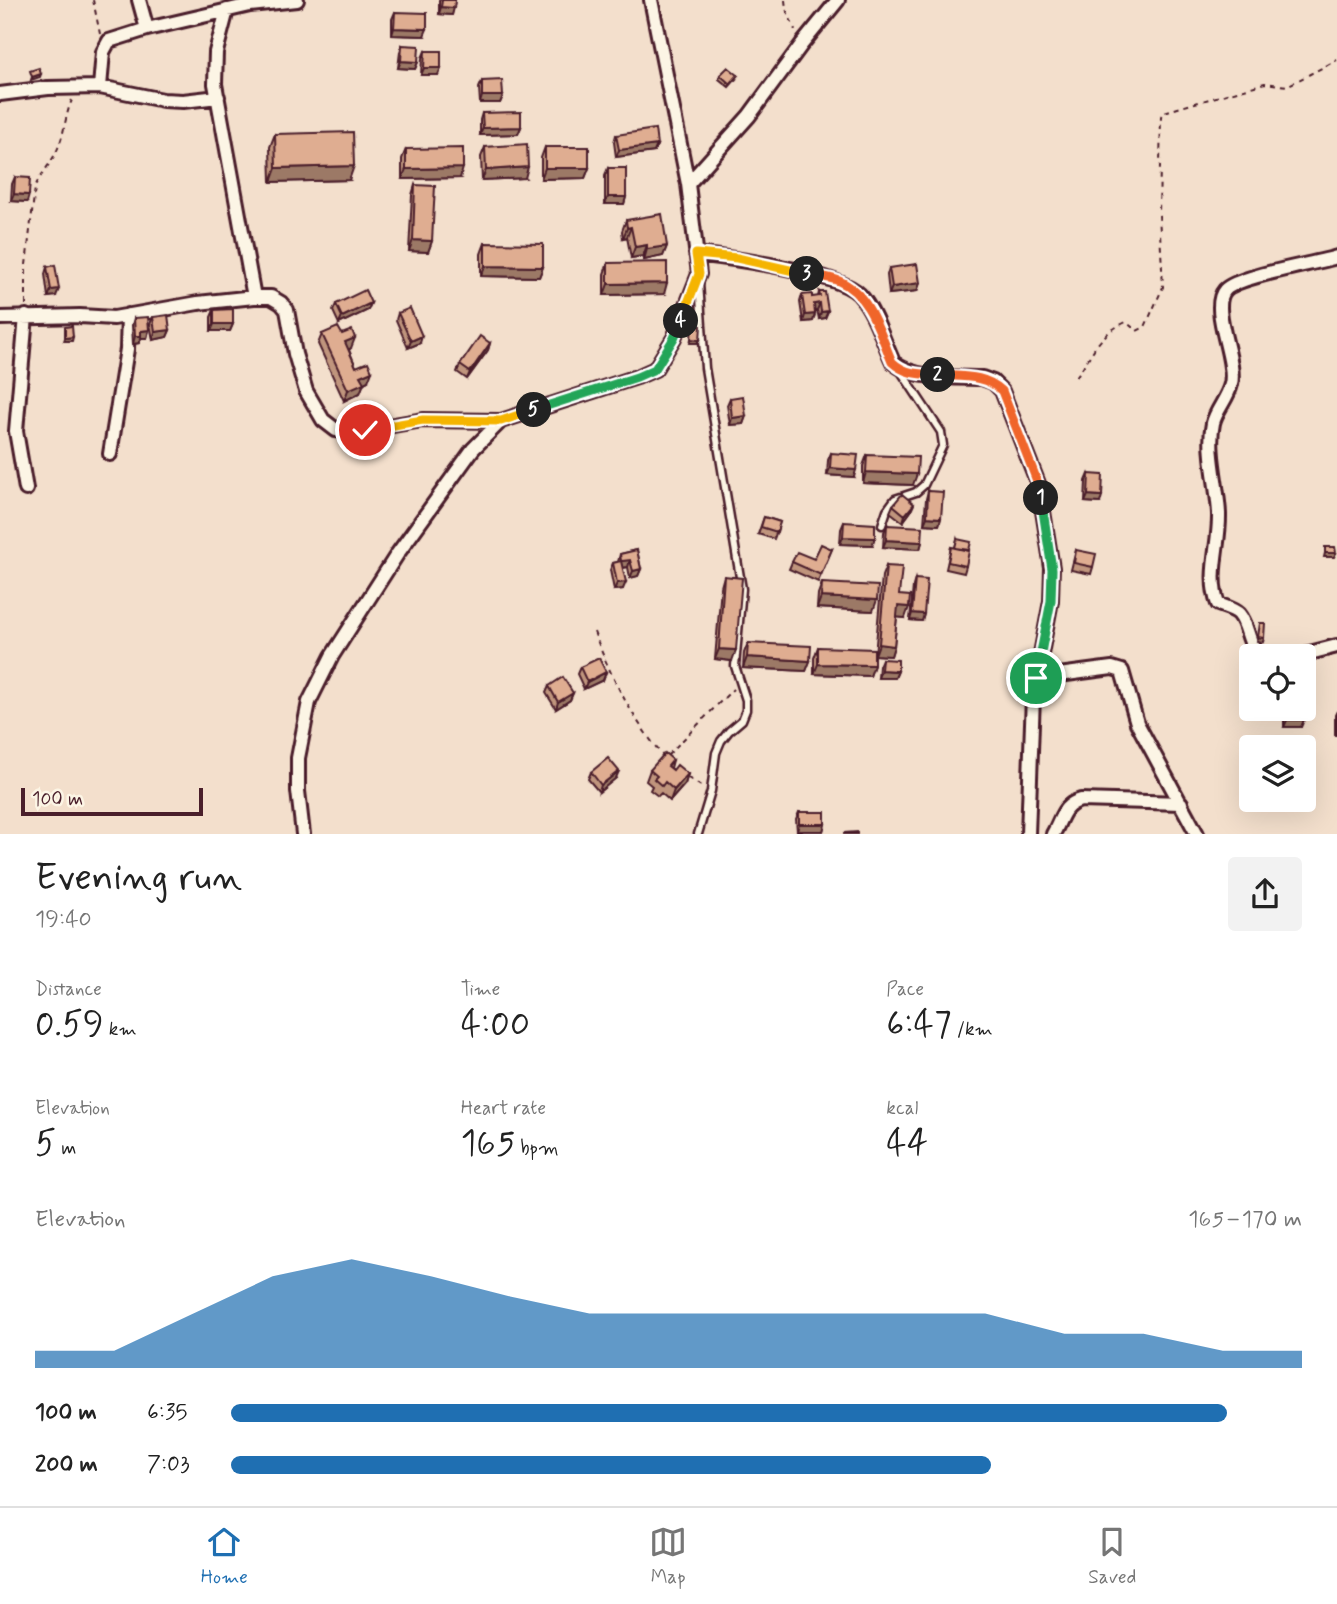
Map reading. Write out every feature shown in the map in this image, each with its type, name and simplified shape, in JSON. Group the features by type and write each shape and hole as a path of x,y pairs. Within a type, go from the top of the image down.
{"street":[{"path":"139,0 147,29"},
{"path":"100,87 103,52 109,41 227,10 297,0"},
{"path":"0,318 114,318 198,303 271,297 282,303 287,310 295,354 306,391 323,419 336,430 352,432 423,420 501,421 655,369 674,338 699,274 688,184 651,0"},
{"path":"688,184 748,116 838,0"},
{"path":"227,10 216,52 215,84 254,297"},
{"path":"0,94 100,87 163,100 218,97"},
{"path":"696,254 737,258 839,281 858,293 867,306 892,362 899,368 912,373 982,379 993,382 1002,391 1039,486 1052,569 1051,601 1032,696 1028,834"},
{"path":"1252,644 1237,611 1218,604 1213,592 1219,514 1213,469 1213,423 1231,383 1219,308 1221,297 1226,289 1249,277 1337,257"},
{"path":"110,454 127,349 128,315"},
{"path":"26,316 16,431 26,489"},
{"path":"303,834 298,791 298,758 309,702 332,656 397,553 473,449 501,421"},
{"path":"1316,651 1337,646"},
{"path":"1036,678 1112,668 1122,671 1137,723 1197,834"},
{"path":"1053,834 1061,816 1071,803 1081,800 1181,803"}],"lane":[{"path":"698,834 711,791 716,753 729,731 742,720 746,710 746,700 736,666 742,589 705,368 699,274"},
{"path":"882,525 887,510 895,499 916,492 924,485 943,445 941,432 899,368"}],"path":[{"path":"93,0 103,52"},
{"path":"785,0 786,9 802,44"},
{"path":"1076,377 1088,361 1093,348 1114,327 1126,322 1137,331 1145,327 1163,287 1159,214 1161,116 1164,112 1265,83 1287,86 1337,60"},
{"path":"26,316 26,265 35,187 55,155 65,129 66,113 80,87"},
{"path":"594,632 609,672 630,710 665,759 739,682"},
{"path":"679,773 711,791"}],"building":[{"path":"442,0 455,0 454,8 441,7"},
{"path":"395,12 427,13 427,29 394,28"},
{"path":"402,45 419,46 418,62 401,61"},
{"path":"425,51 441,51 441,68 424,68"},
{"path":"728,67 738,75 730,84 720,75"},
{"path":"39,68 41,74 32,77 30,71"},
{"path":"502,80 503,96 482,96 482,81"},
{"path":"521,112 521,127 483,128 482,113"},
{"path":"655,129 657,145 619,150 616,135"},
{"path":"353,132 354,166 276,168 275,134"},
{"path":"527,144 528,167 486,170 485,147"},
{"path":"545,147 589,147 589,168 545,168"},
{"path":"463,148 463,168 406,169 406,149"},
{"path":"608,168 626,168 626,197 608,197"},
{"path":"15,177 30,178 29,195 14,194"},
{"path":"415,185 435,186 432,241 413,240"},
{"path":"662,214 667,246 647,249 647,245 635,247 631,227 627,228 626,220"},
{"path":"485,243 543,244 543,267 485,266"},
{"path":"667,262 667,283 608,284 608,263"},
{"path":"917,264 920,283 892,287 889,268"},
{"path":"55,265 59,289 51,290 47,267"},
{"path":"365,290 371,303 342,317 336,304"},
{"path":"819,292 825,292 828,311 821,312 820,303 814,304 815,314 805,315 802,295 820,296"},
{"path":"410,308 422,336 411,341 398,313"},
{"path":"233,309 233,324 214,324 214,310"},
{"path":"168,315 170,330 155,332 153,317"},
{"path":"148,317 149,330 141,331 141,336 135,336 134,318"},
{"path":"692,325 701,326 700,340 691,339"},
{"path":"72,326 73,337 65,338 65,327"},
{"path":"338,327 342,334 352,330 355,338 345,342 356,367 368,362 372,371 360,376 364,383 348,390 322,334"},
{"path":"480,336 490,343 470,372 460,365"},
{"path":"743,396 746,416 732,418 730,398"},
{"path":"831,453 858,455 856,470 830,468"},
{"path":"867,455 918,457 917,474 866,472"},
{"path":"1089,474 1103,475 1102,496 1088,495"},
{"path":"928,491 943,492 941,518 927,517"},
{"path":"902,494 914,504 905,515 893,505"},
{"path":"764,517 780,522 777,532 761,527"},
{"path":"844,522 875,524 875,538 843,537"},
{"path":"887,525 923,527 922,542 886,540"},
{"path":"957,539 971,542 969,550 955,548"},
{"path":"821,544 832,549 821,575 792,562 797,552 814,559"},
{"path":"951,547 969,551 966,566 948,562"},
{"path":"1325,547 1335,547 1336,553 1325,553"},
{"path":"637,550 641,569 633,571 630,560 621,561 620,554"},
{"path":"1076,550 1096,554 1093,567 1074,563"},
{"path":"621,561 626,582 617,583 613,563"},
{"path":"886,566 902,567 899,595 910,596 909,607 898,606 894,646 879,644"},
{"path":"724,576 742,578 736,650 719,649"},
{"path":"915,579 927,580 924,614 912,613"},
{"path":"822,583 878,586 877,600 821,597"},
{"path":"1260,623 1265,623 1264,638 1258,637"},
{"path":"748,643 811,646 810,661 747,657"},
{"path":"818,647 874,649 874,665 818,664"},
{"path":"599,658 606,672 587,682 580,667"},
{"path":"882,659 898,660 898,671 881,670"},
{"path":"563,677 573,693 558,702 549,686"},
{"path":"665,753 673,760 668,766 673,770 677,765 688,774 674,790 665,782 662,786 654,779 657,776 650,770"},
{"path":"608,758 619,771 601,785 591,772"},
{"path":"799,812 825,812 825,824 799,824"}],"route":[{"path":"365,430 423,420 501,421 655,369 674,338 699,274 696,254 737,258 839,281 858,293 867,306 892,362 899,368 912,373 982,379 993,382 1002,391 1039,486 1052,569 1051,601 1036,678"}]}
